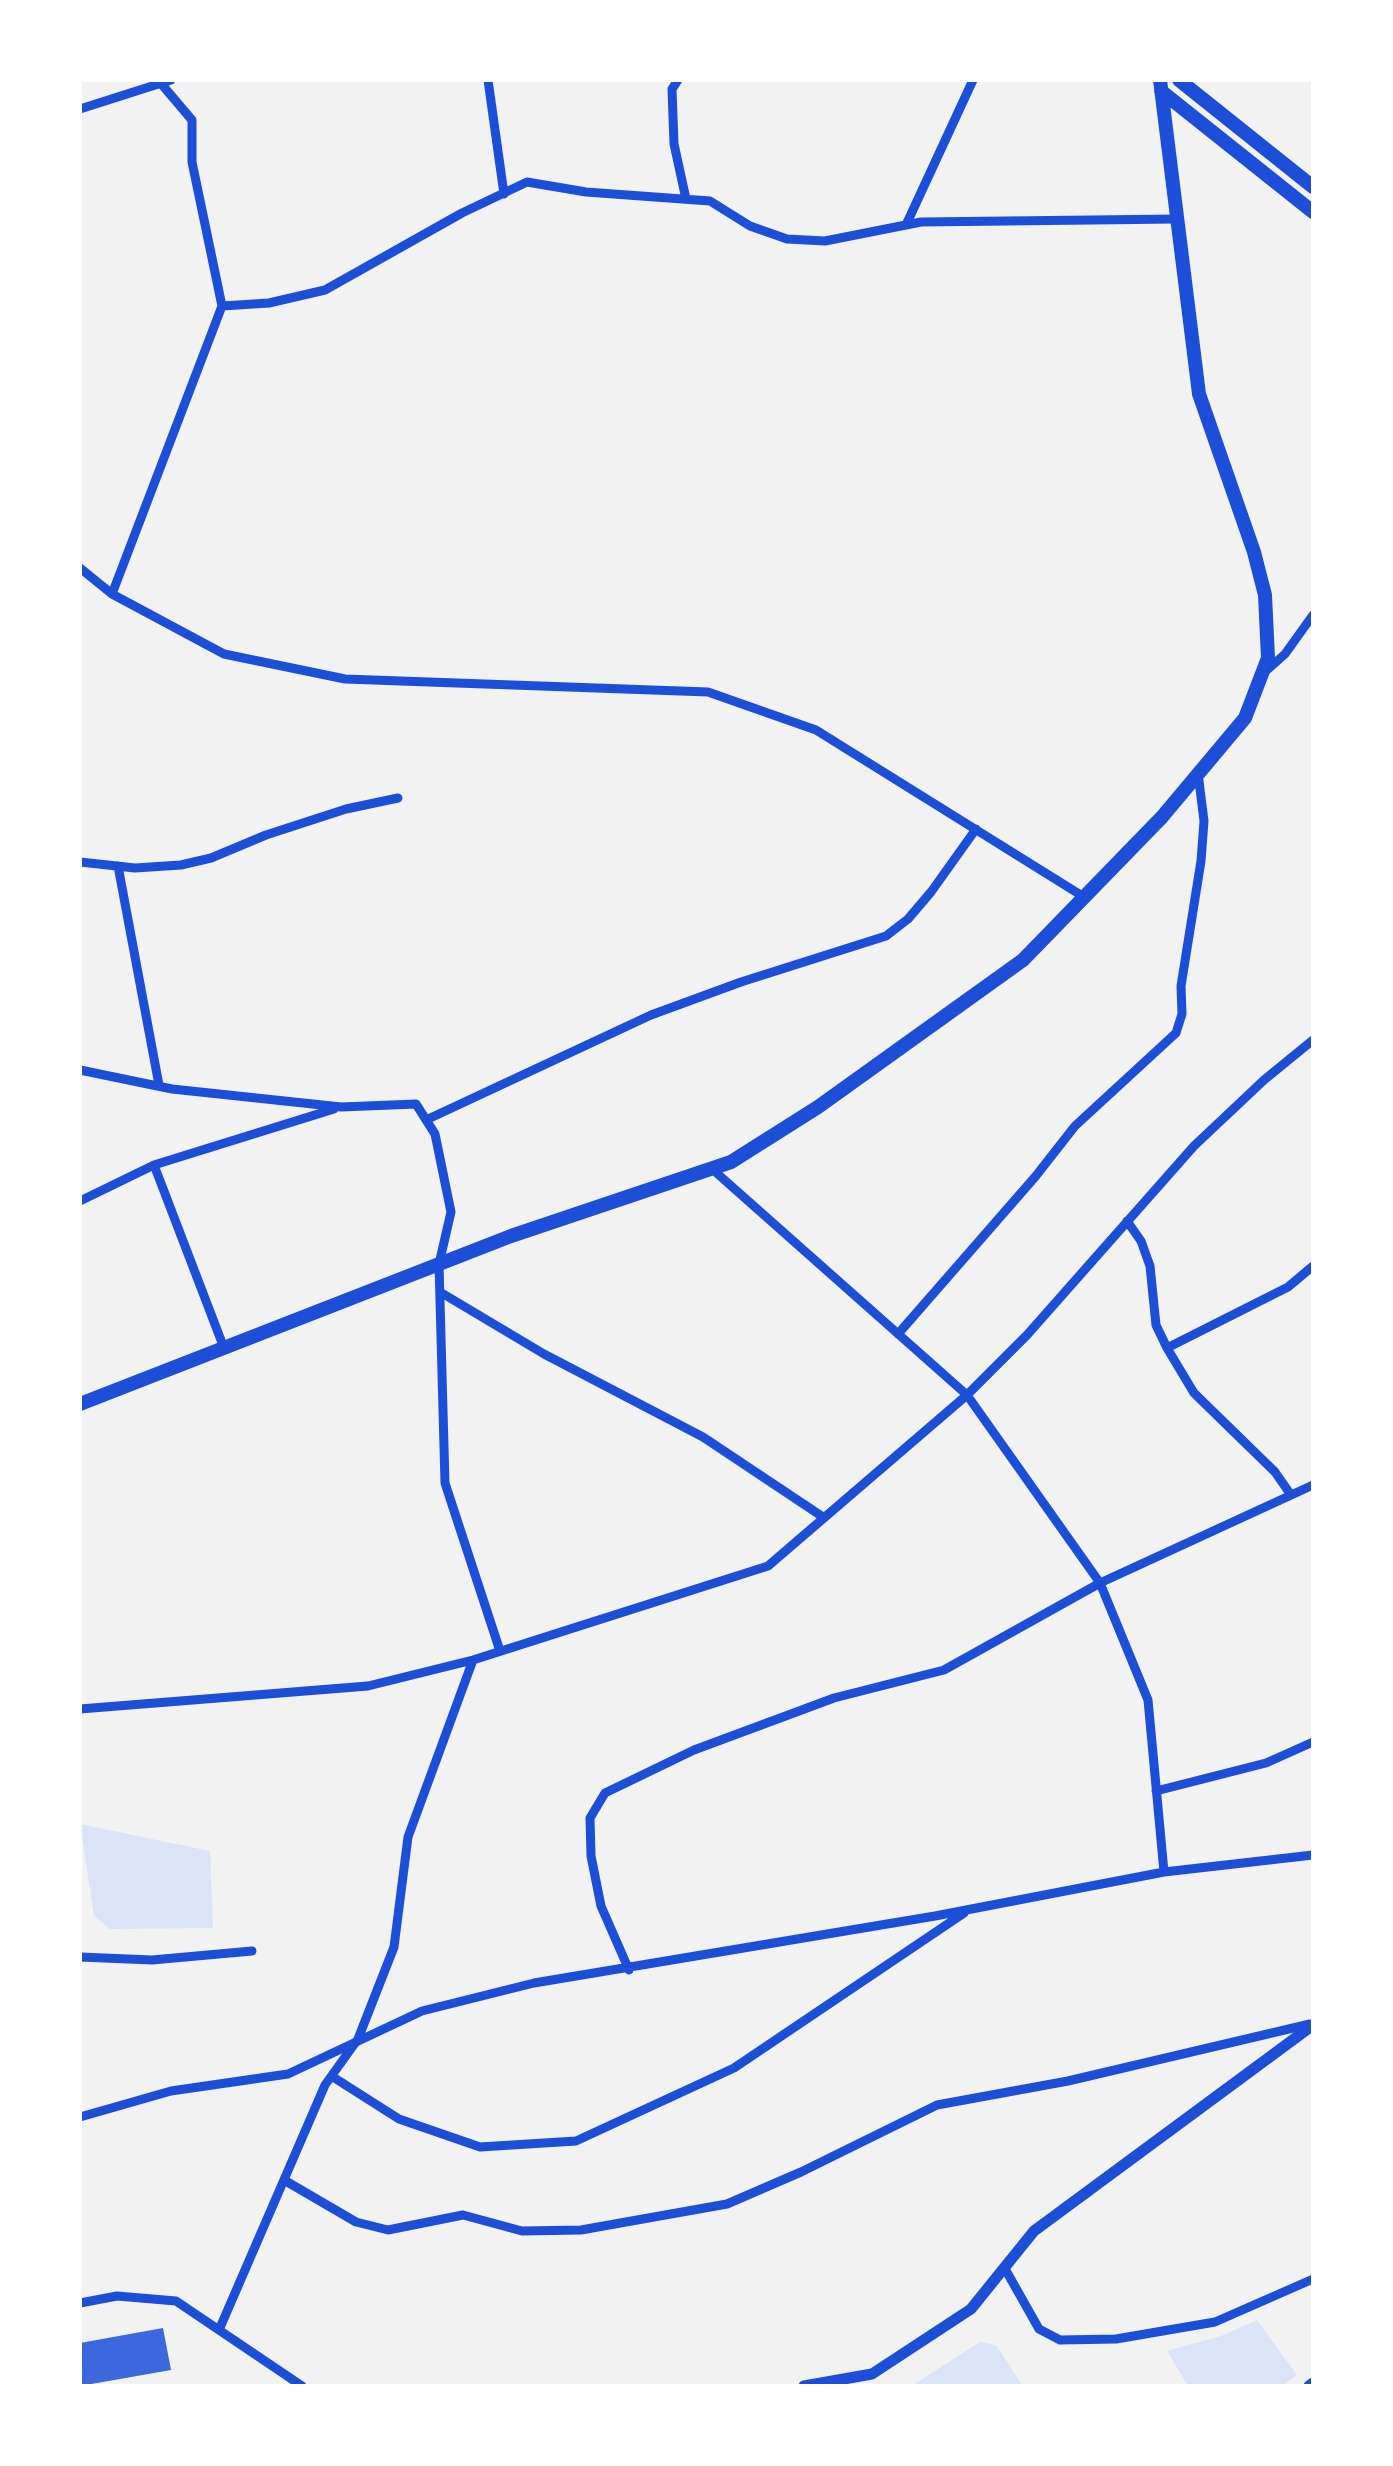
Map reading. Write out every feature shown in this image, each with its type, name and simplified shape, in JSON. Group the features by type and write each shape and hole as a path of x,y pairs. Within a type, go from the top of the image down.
{"main road":[{"path":"1179,80 1313,188"},
{"path":"1161,86 1313,212"},
{"path":"80,1404 512,1236 732,1162 818,1107 1023,960 1162,817 1245,718 1268,658 1265,595 1254,552 1198,394 1161,86"}],"street":[{"path":"488,80 504,194"},
{"path":"678,80 672,89 674,144 686,199"},
{"path":"906,225 973,80"},
{"path":"80,109 164,81 192,120 192,162 222,306 112,594"},
{"path":"222,306 269,303 324,290 527,182 586,192 710,201 750,226 787,239 825,241 920,222 1177,219"},
{"path":"80,568 112,594 224,654 345,679 708,692 816,730 1084,897"},
{"path":"1262,674 1285,654 1313,615"},
{"path":"898,1334 1036,1177 1075,1126 1176,1032 1182,1014 1181,986 1201,861 1204,821 1198,773"},
{"path":"80,862 168,866 211,858 314,820 398,798"},
{"path":"426,1120 651,1015 886,936 908,919 976,829"},
{"path":"118,866 159,1085"},
{"path":"80,1709 368,1686 473,1660 768,1566 967,1396 1028,1335 1194,1146 1313,1040"},
{"path":"80,1070 172,1089 341,1107 416,1104 436,1134 451,1212 440,1264 446,1482 500,1651"},
{"path":"80,1202 154,1166 341,1107"},
{"path":"154,1166 224,1348"},
{"path":"711,1168 967,1396 1100,1583 1148,1700 1164,1872"},
{"path":"1128,1221 1150,1266 1156,1325 1167,1348 1194,1393 1275,1472 1291,1495"},
{"path":"1167,1348 1288,1287 1313,1266"},
{"path":"440,1292 544,1354 703,1437 823,1517"},
{"path":"630,1970 601,1906 591,1856 590,1818 605,1793 694,1750 834,1698 944,1670 1100,1583 1313,1485"},
{"path":"219,2330 324,2085 358,2039 394,1947 408,1837 473,1660"},
{"path":"1156,1791 1266,1763 1313,1742"},
{"path":"80,2117 170,2091 288,2074 422,2011 534,1983 630,1970 1164,1872 1313,1855"},
{"path":"333,2077 399,2119 480,2146 576,2141 734,2068 969,1910"},
{"path":"80,1957 152,1960 252,1950"},
{"path":"284,2180 356,2222 388,2230 463,2214 522,2231 581,2230 726,2204 937,2105 1068,2081 1313,2024"},
{"path":"810,2386 874,2380 970,2309 1034,2230 1313,2024"},
{"path":"1004,2268 1039,2328 1060,2340 1116,2339 1215,2322 1313,2279"},
{"path":"80,2303 117,2296 176,2300 302,2386"}],"shaded area":[{"path":"80,1824 210,1851 213,1928 110,1929 94,1916"},
{"path":"1257,2320 1297,2375 1282,2386 1188,2386 1167,2351 1221,2336"},
{"path":"980,2342 996,2345 1023,2386 911,2386"}],"building":[{"path":"163,2328 171,2370 80,2386 80,2343"}]}
